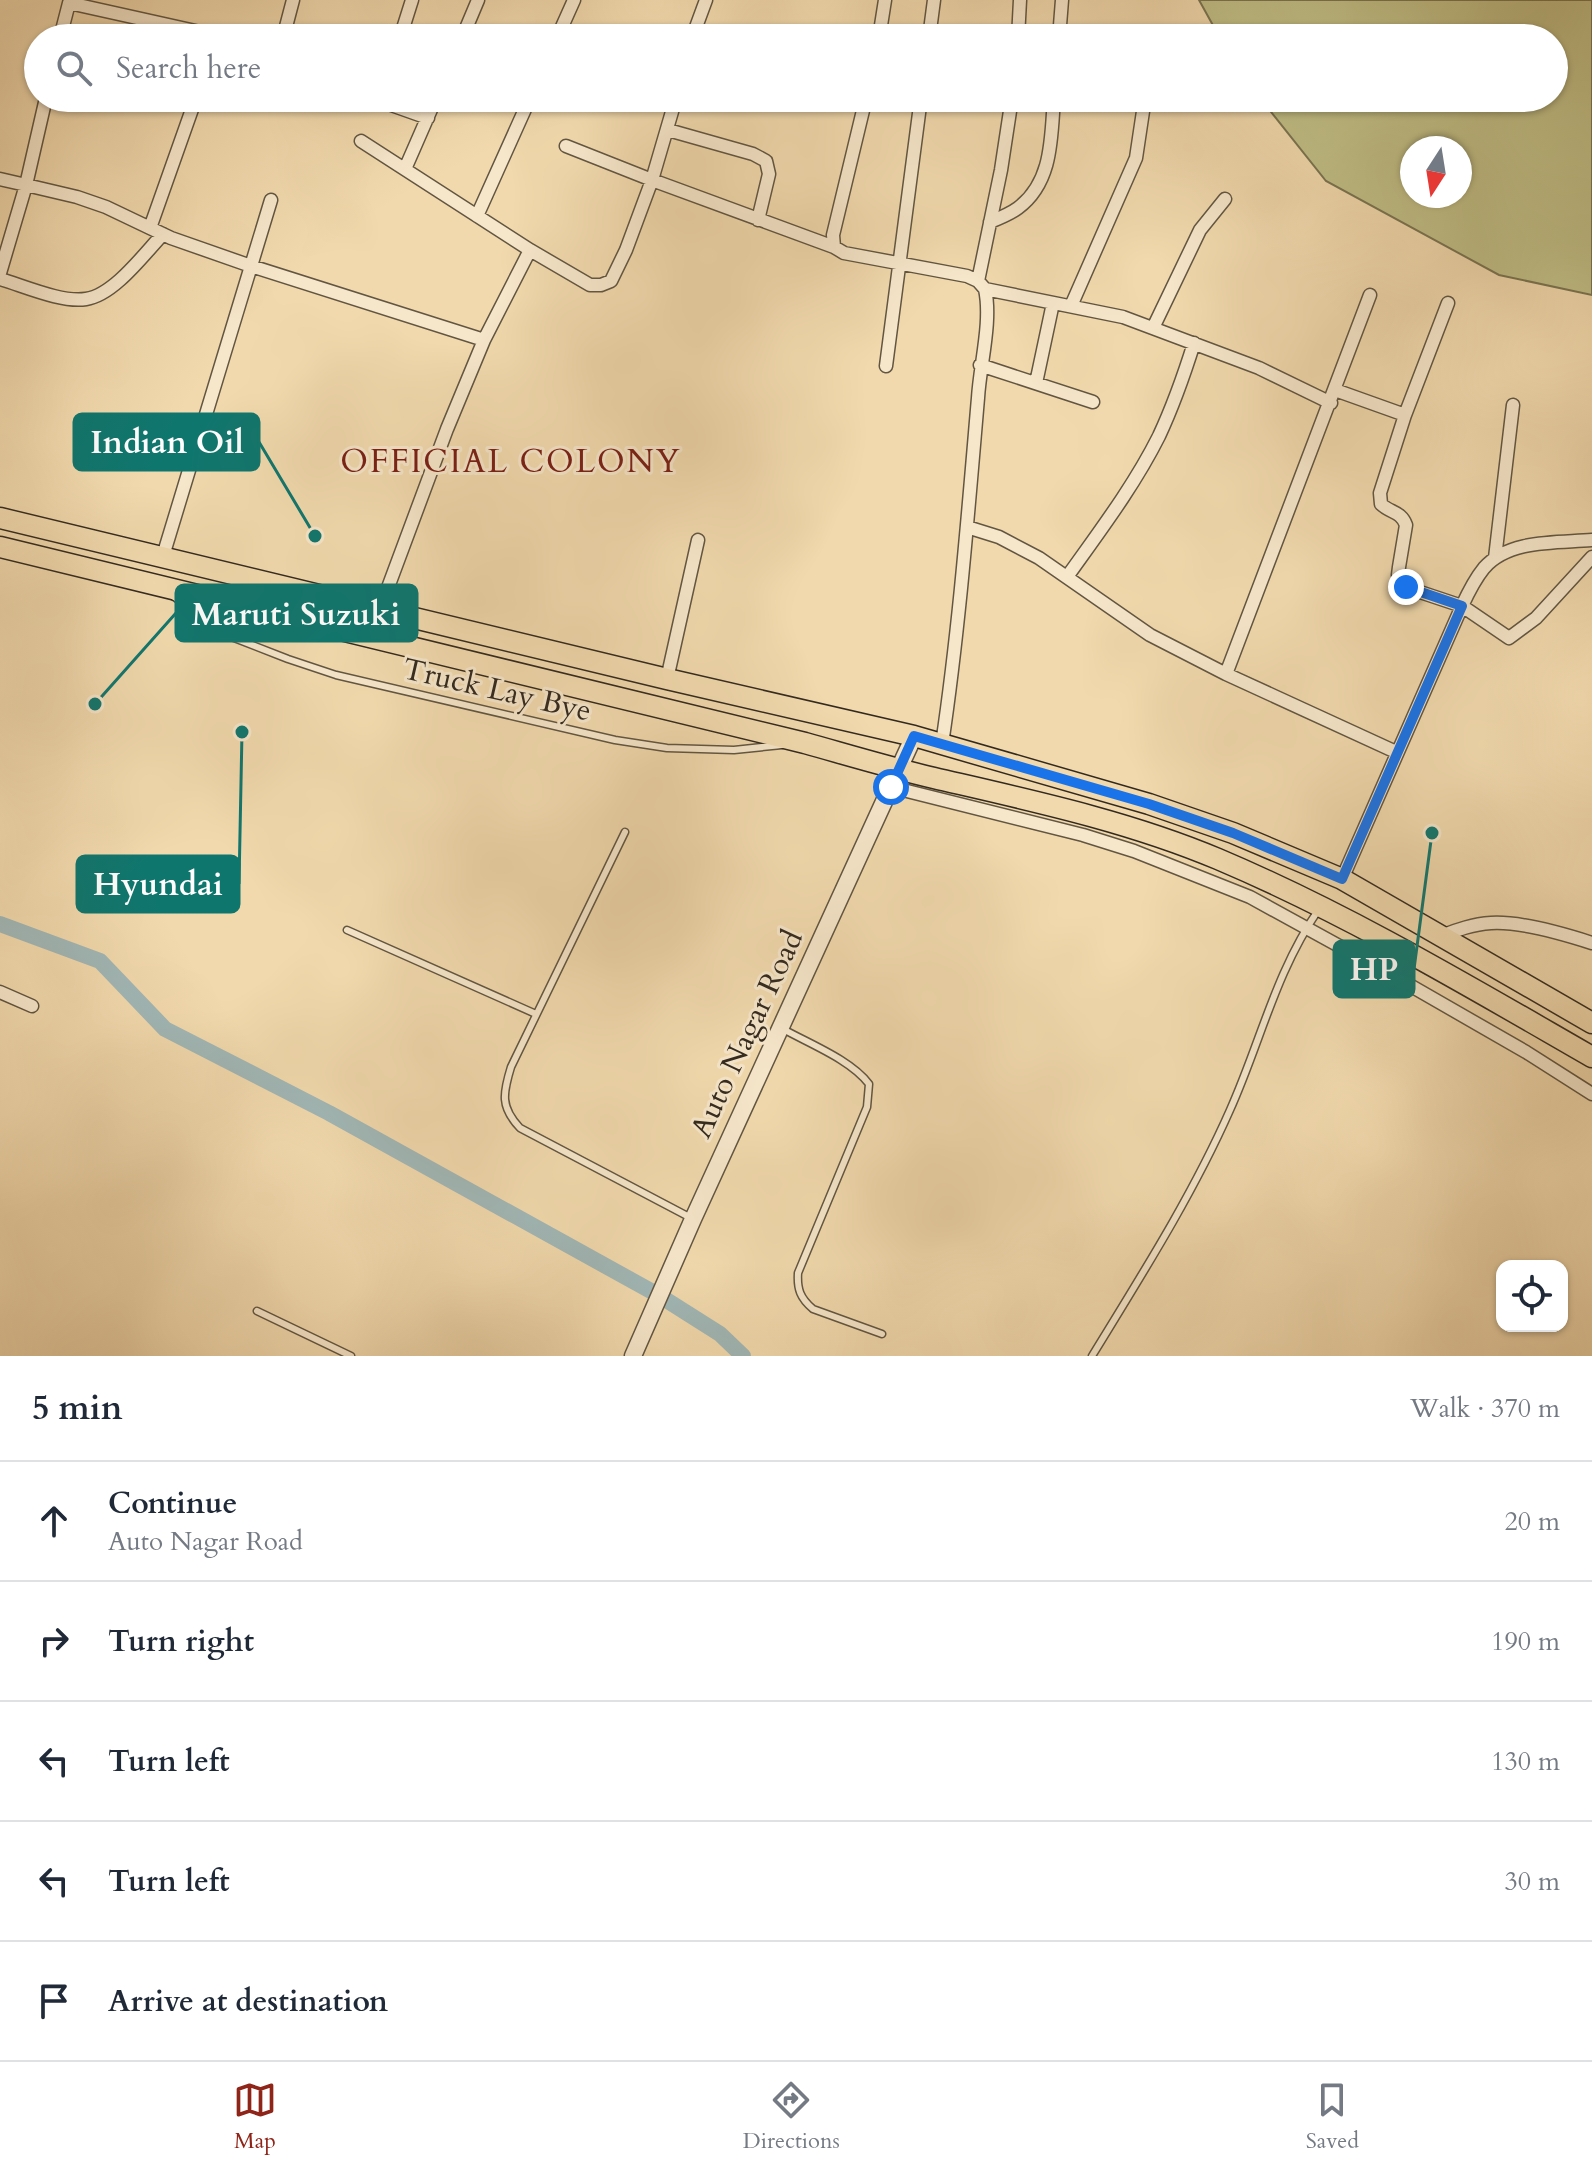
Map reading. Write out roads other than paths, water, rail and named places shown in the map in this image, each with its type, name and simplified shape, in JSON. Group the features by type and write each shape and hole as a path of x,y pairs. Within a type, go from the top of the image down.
{"main road":[{"path":"0,518 914,736 1149,804 1233,833 1342,879 1592,1023"},
{"path":"0,547 805,743 895,778 993,791 1119,824 1216,858 1321,906 1592,1057"}],"street":[{"path":"287,24 293,0"},
{"path":"404,24 412,0"},
{"path":"468,24 478,0"},
{"path":"563,24 574,0"},
{"path":"881,24 885,0"},
{"path":"931,24 934,0"},
{"path":"1019,24 1020,0"},
{"path":"1060,24 1062,0"},
{"path":"63,24 69,1 167,24"},
{"path":"695,24 701,1"},
{"path":"43,112 0,276 60,297 88,299 110,288 163,234"},
{"path":"150,228 191,112"},
{"path":"411,112 428,118"},
{"path":"405,169 430,112"},
{"path":"477,216 524,112"},
{"path":"361,141 530,250 590,285 601,285 611,281 622,260 652,180 672,112"},
{"path":"834,247 833,235 863,112"},
{"path":"886,366 919,112"},
{"path":"942,744 987,316 988,302 982,285 1010,112"},
{"path":"990,222 1026,202 1042,180 1049,154 1053,112"},
{"path":"1071,306 1136,158 1143,112"},
{"path":"668,130 753,154 766,161 769,174 758,220"},
{"path":"566,146 844,253 967,276 982,285 1123,317 1333,396 1405,415"},
{"path":"0,179 77,197 163,234 251,266 484,340"},
{"path":"1153,328 1200,230 1225,199"},
{"path":"163,556 271,200"},
{"path":"380,609 447,429 484,340 530,250"},
{"path":"1226,674 1370,295"},
{"path":"1036,383 1053,303"},
{"path":"1448,303 1405,415 1380,498 1381,504 1399,514 1406,525 1398,575 1401,582 1411,589 1462,606 1509,638 1536,618 1592,557"},
{"path":"1067,577 1148,457 1174,401 1194,343"},
{"path":"980,365 1093,402"},
{"path":"1495,558 1513,405"},
{"path":"967,527 982,530 1020,547 1150,635 1226,674 1396,752"},
{"path":"667,679 698,540"},
{"path":"1342,879 1462,606 1485,567 1495,558 1515,549 1536,544 1592,540"},
{"name":"Auto Nagar Road","path":"633,1356 914,736"},
{"path":"895,778 1134,851 1250,897 1526,1052 1592,1094"},
{"path":"1441,936 1466,927 1494,923 1522,926 1592,943"},
{"path":"0,992 32,1006"}],"lane":[{"name":"Truck Lay Bye","path":"154,583 229,636 336,675 615,740 667,748 734,750 805,743"},
{"path":"625,832 511,1067 505,1088 505,1105 511,1119 520,1128 693,1219"},
{"path":"1092,1356 1158,1247 1218,1135 1280,977 1321,906"},
{"path":"347,930 536,1014"},
{"path":"780,1027 851,1066 869,1084 867,1107 798,1273 797,1283 799,1294 813,1309 882,1334"},
{"path":"257,1311 351,1356"}],"waterway":[{"path":"0,924 100,961 165,1029 329,1113 660,1296 720,1334 743,1356"}],"place":[{"name":"Indian Oil","path":"315,536"},
{"name":"Maruti Suzuki","path":"95,704"},
{"name":"Hyundai","path":"242,732"},
{"name":"HP","path":"1432,833"}],"district":[{"name":"OFFICIAL COLONY","path":"511,462"}]}
